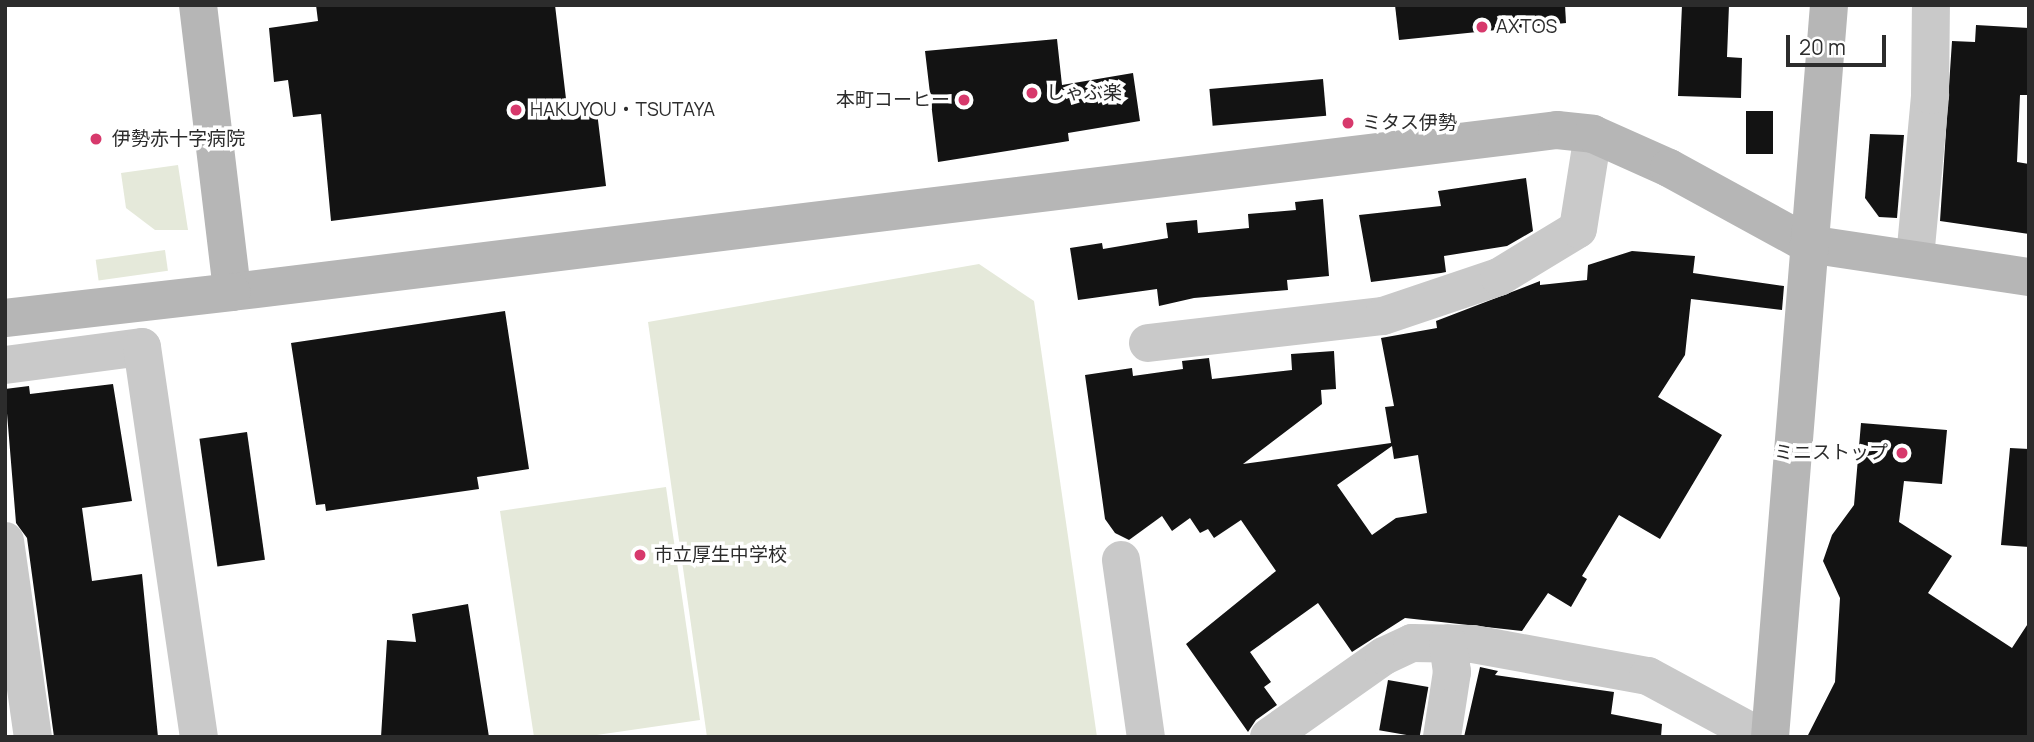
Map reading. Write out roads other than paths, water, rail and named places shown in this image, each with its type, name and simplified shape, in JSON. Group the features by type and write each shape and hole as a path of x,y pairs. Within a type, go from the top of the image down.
{"street":[{"path":"198,5 232,292"},
{"path":"1770,737 1829,5"},
{"path":"1915,258 1930,95 1931,5"},
{"path":"5,318 1525,133 1593,134 1670,168 1808,244 2029,277"},
{"path":"1148,343 1383,316 1499,277 1578,229 1593,134"},
{"path":"5,365 142,346 199,737"},
{"path":"5,541 33,737"},
{"path":"1121,560 1146,737"},
{"path":"1269,737 1384,656 1412,643 1448,643 1648,676 1761,737"},
{"path":"1442,737 1452,672 1448,643"}],"place":[{"name":"AXTOS","path":"1482,27"},
{"name":"しゃぶ楽","path":"1032,93"},
{"name":"本町コーヒー","path":"964,100"},
{"name":"HAKUYOU・TSUTAYA","path":"516,110"},
{"name":"ミタス伊勢","path":"1348,123"},
{"name":"伊勢赤十字病院","path":"96,139"},
{"name":"ミニストップ","path":"1902,453"},
{"name":"市立厚生中学校","path":"640,555"}]}
